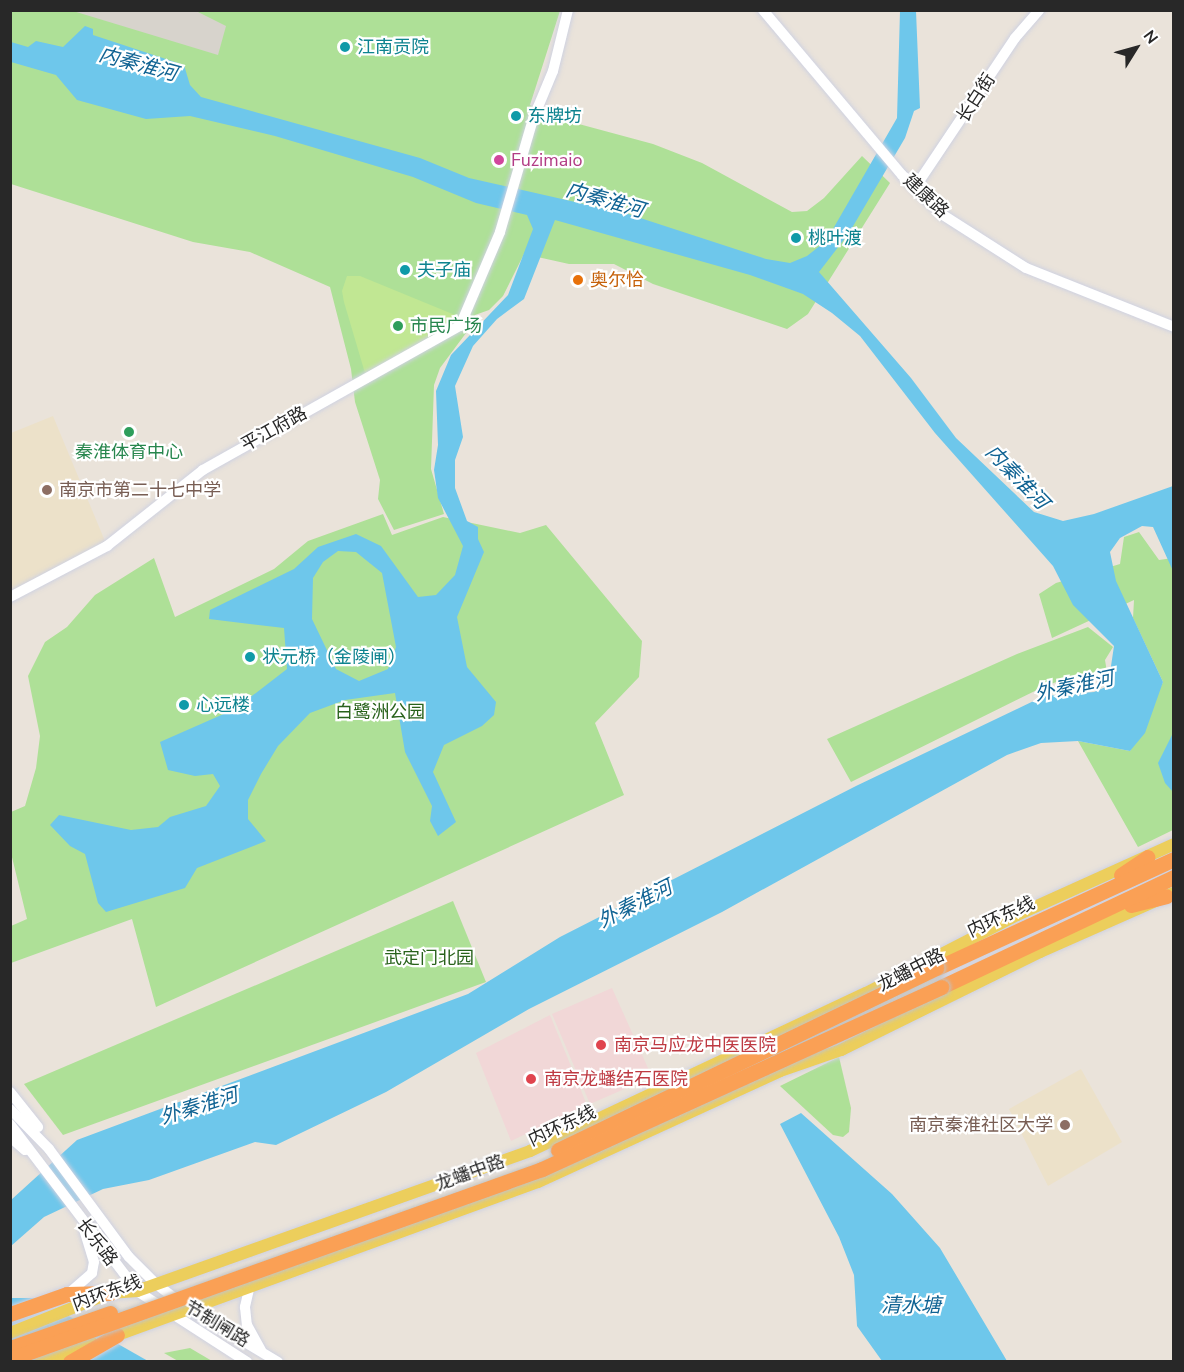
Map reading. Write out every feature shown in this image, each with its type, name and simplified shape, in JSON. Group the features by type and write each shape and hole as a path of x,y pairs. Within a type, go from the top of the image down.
{"highway":[{"path":"1084,901 1148,857"},
{"name":"内环东线","path":"10,1348 541,1159 937,968 1173,859"},
{"name":"内环东线","path":"10,1359 542,1168 941,987 1173,877"},
{"path":"1093,915 1170,894"},
{"path":"10,1314 67,1294 110,1293"},
{"path":"70,1362 117,1335"}],"main road":[{"name":"平江府路","path":"10,597 75,566 107,546 203,470 460,326 500,232 568,10"},
{"name":"建康路","path":"763,10 903,175 943,215 1026,268 1173,327"},
{"name":"长白街","path":"916,186 1015,38 1039,10"},
{"name":"龙蟠中路","path":"10,1333 110,1293 137,1291 530,1151 866,993 1017,915 1173,844"},
{"name":"龙蟠中路","path":"40,1362 538,1182 780,1071 841,1050 1170,894"},
{"name":"长乐路","path":"10,1092 37,1125 49,1149"},
{"name":"长乐路","path":"10,1109 49,1149 129,1257 156,1284"},
{"name":"长乐路","path":"10,1124 81,1221 137,1291 170,1315"},
{"name":"长乐路","path":"10,1137 35,1158"},
{"path":"67,1294 92,1273 94,1262 81,1221"},
{"name":"节制闸路","path":"156,1284 188,1308 278,1362"},
{"path":"250,1286 245,1307 247,1325 261,1351"},
{"name":"节制闸路","path":"170,1315 247,1362"}],"shaded area":[{"path":"73,11 196,11 226,26 218,55"},
{"name":"南京市第二十七中学","path":"53,416 107,546 11,597 11,433"},
{"name":"南京马应龙中医医院","path":"612,988 652,1077 590,1104 552,1014"},
{"name":"南京龙蟠结石医院","path":"550,1015 587,1105 511,1141 476,1053"},
{"name":"南京秦淮社区大学","path":"1081,1069 1122,1142 1048,1186 1009,1109"}],"green space":[{"name":"夫子庙","path":"10,11 560,11 530,105 564,120 653,144 702,163 792,212 807,211 824,198 862,156 890,183 808,314 787,329 653,284 614,264 569,264 524,254 503,296 489,310 475,315 469,329 440,368 434,385 431,469 444,514 394,530 378,499 380,480 355,402 351,369 330,287 250,252 193,242 11,184"},
{"name":"市民广场","path":"347,276 360,276 455,315 429,338 365,373 344,302 342,291"},
{"name":"白鹭洲公园","path":"383,514 392,535 443,517 520,533 546,525 642,641 639,677 595,723 624,795 156,1007 132,919 11,963 11,926 27,919 11,853 11,812 25,806 36,768 40,736 28,676 45,642 67,627 95,595 154,558 175,617 274,569 308,541"},
{"path":"1139,532 1159,560 1173,558 1173,830 1138,847 1078,741 1130,751 1163,682 1133,618 1134,600 1052,638 1039,594 1056,583 1120,564 1124,537"},
{"path":"1088,627 1113,647 1105,660 1108,678 1059,681 1043,687 851,782 827,739 1017,654"},
{"name":"武定门北园","path":"453,901 486,982 63,1135 24,1084"},
{"path":"839,1057 851,1108 849,1132 843,1137 833,1135 780,1086"},
{"path":"190,1348 212,1361 178,1361 164,1353"}],"water":[{"path":"900,11 916,11 920,108 914,111 905,138 849,233 819,272 911,378 956,438 1034,512 1063,521 1094,514 1173,486 1173,571 1153,527 1142,526 1120,538 1110,552 1116,581 1163,682 1145,733 1130,751 1078,741 1041,743 1007,755 722,912 529,1009 386,1092 276,1145 255,1142 149,1180 103,1189 44,1217 11,1246 11,1200 77,1140 468,994 560,937 856,786 1044,696 1094,692 1108,686 1114,646 1073,605 1053,566 935,433 860,336 832,313 803,294 750,275 555,220 524,299 497,319 473,346 455,386 463,437 455,460 455,488 467,521 478,527 478,539 484,552 457,617 467,667 496,702 494,715 482,726 444,745 433,772 456,822 438,836 430,821 432,806 405,752 395,693 345,700 310,713 278,746 261,774 248,800 248,819 266,841 197,868 185,888 106,912 98,903 85,854 70,846 50,825 59,815 131,830 158,827 170,817 206,806 220,786 213,774 195,776 168,770 160,742 235,709 287,669 284,628 209,619 210,610 294,569 318,547 356,534 381,546 418,597 436,595 455,575 463,546 438,498 434,470 438,445 436,391 451,355 508,295 533,229 527,215 476,203 413,177 275,136 190,116 146,119 77,100 56,75 11,62 11,42 28,47 36,41 63,47 85,26 93,29 93,35 184,65 190,85 201,97 420,158 469,178 628,214 766,259 790,263 807,256 826,241 897,118","holes":["338,551 356,552 382,573 396,647 388,669 359,681 336,669 312,619 313,578 323,562"]},
{"path":"1173,733 1173,792 1165,783 1158,763"},
{"name":"清水塘","path":"801,1113 892,1194 940,1248 1007,1361 882,1361 857,1326 854,1275 839,1237 780,1124"},
{"path":"10,1298 37,1298 148,1361 11,1361"}],"place":[{"name":"江南贡院","path":"345,47"},
{"name":"东牌坊","path":"516,116"},
{"name":"Fuzimaio","path":"499,160"},
{"name":"桃叶渡","path":"796,238"},
{"name":"夫子庙","path":"405,270"},
{"name":"奥尔恰","path":"578,280"},
{"name":"市民广场","path":"398,326"},
{"name":"秦淮体育中心","path":"129,432"},
{"name":"南京市第二十七中学","path":"47,490"},
{"name":"状元桥（金陵闸）","path":"250,657"},
{"name":"心远楼","path":"184,705"},
{"name":"南京马应龙中医医院","path":"601,1045"},
{"name":"南京龙蟠结石医院","path":"531,1079"},
{"name":"南京秦淮社区大学","path":"1065,1125"}],"water label":[{"name":"内秦淮河","path":"138,64"},
{"name":"内秦淮河","path":"605,200"},
{"name":"内秦淮河","path":"1017,477"},
{"name":"外秦淮河","path":"1074,686"},
{"name":"外秦淮河","path":"635,904"},
{"name":"外秦淮河","path":"199,1106"}]}
